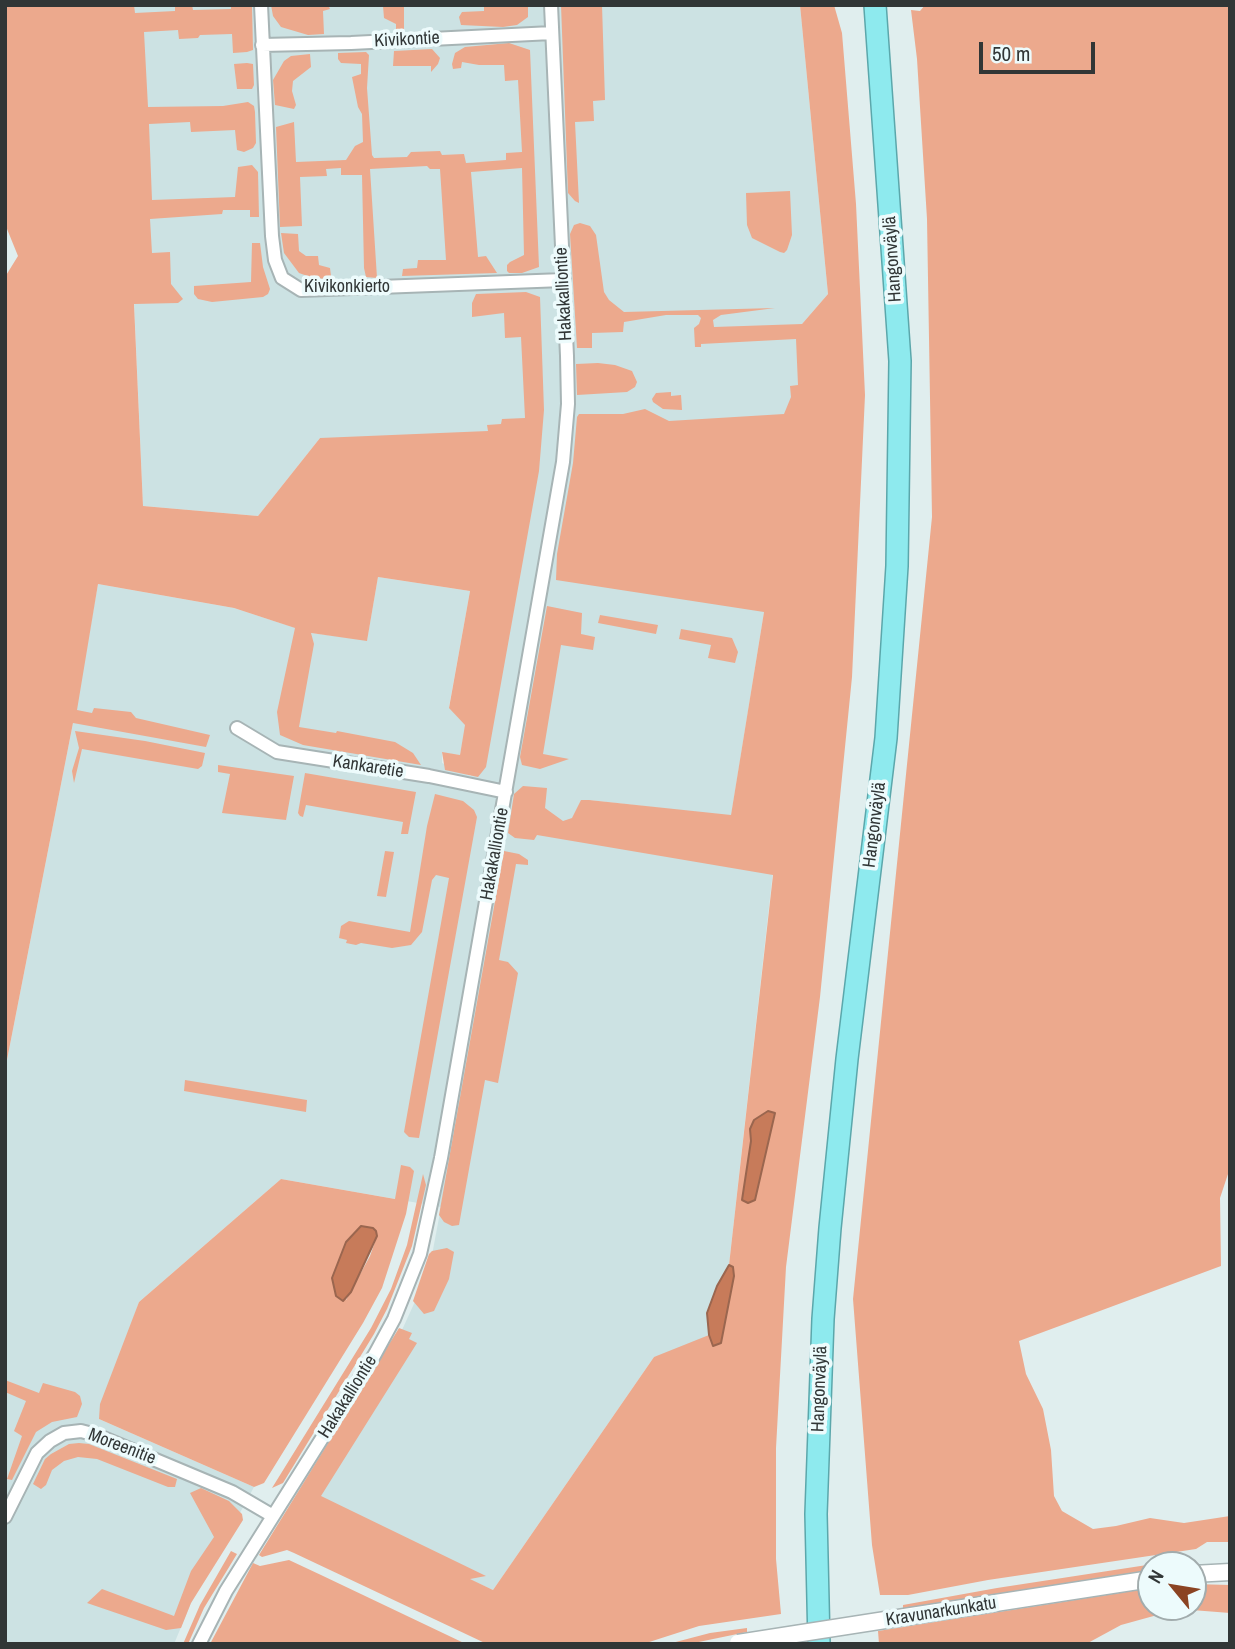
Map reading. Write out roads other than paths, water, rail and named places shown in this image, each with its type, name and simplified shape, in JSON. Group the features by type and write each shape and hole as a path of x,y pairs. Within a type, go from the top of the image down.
{"highway":[{"name":"Hangonväylä","path":"819,1644 816,1514 824,1306 847,1059 886,738 897,566 900,361 874,5"}],"street":[{"name":"Kivikonkierto","path":"261,5 272,230 275,260 282,278 301,290 563,280"},
{"name":"Hakakalliontie","path":"199,1644 226,1591 375,1353 394,1318 420,1254 440,1158 563,462 568,392 551,5"},
{"name":"Kivikontie","path":"262,45 552,33"},
{"name":"Kankaretie","path":"237,728 277,752 429,776 506,792"},
{"name":"Moreenitie","path":"5,1517 37,1453 64,1433 81,1431 232,1492 273,1516"},
{"path":"1207,1573 1230,1572"},
{"name":"Kravunarkunkatu","path":"735,1643 1137,1581"}]}
